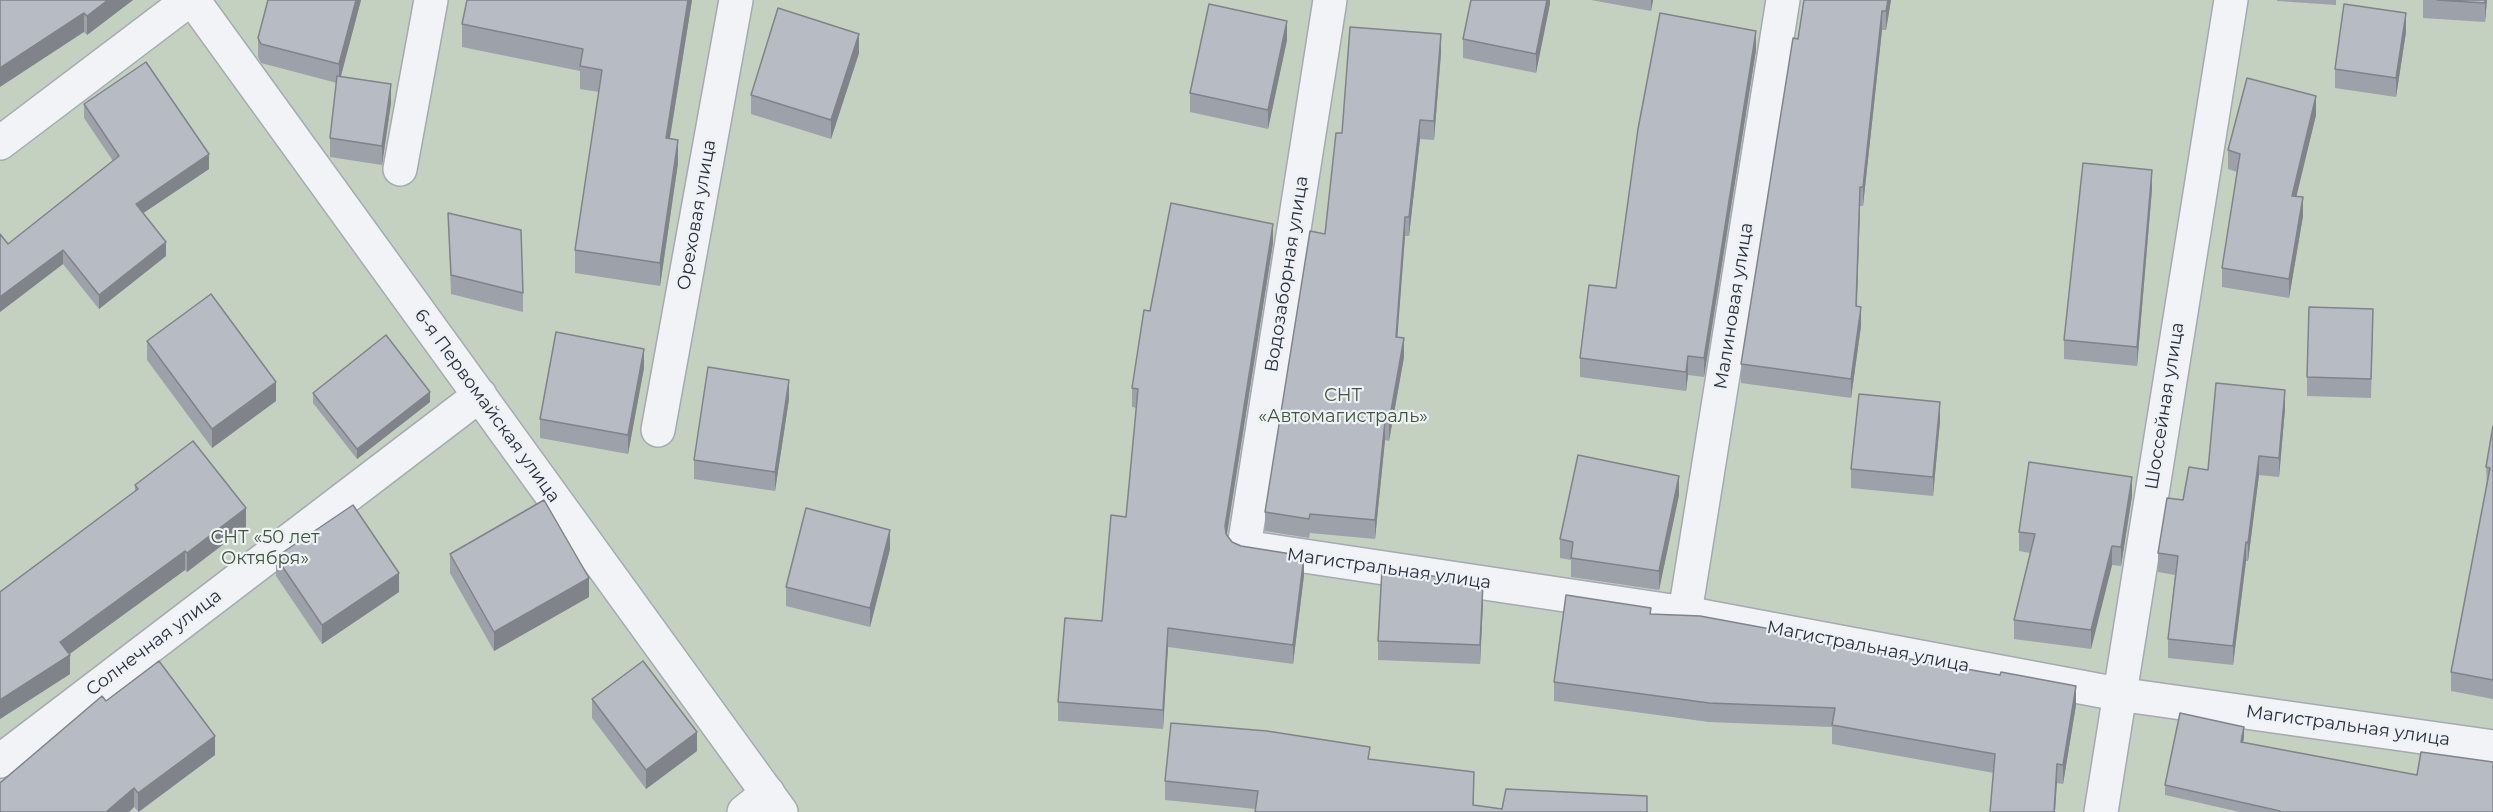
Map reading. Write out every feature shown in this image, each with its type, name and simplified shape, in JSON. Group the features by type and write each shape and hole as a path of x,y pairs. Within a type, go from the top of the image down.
{"street":[{"path":"0,143 191,0"},
{"name":"6-я Первомайская улица","path":"191,0 480,395 764,806"},
{"path":"400,169 431,0"},
{"name":"Ореховая улица","path":"658,430 735,0"},
{"name":"Водозаборная улица","path":"1244,547 1330,0"},
{"name":"Малиновая улица","path":"1685,613 1783,0"},
{"name":"Шоссейная улица","path":"2100,812 2230,0"},
{"name":"Солнечная улица","path":"0,760 480,395"},
{"name":"Магистральная улица","path":"1244,547 1685,613 2118,694 2493,747"}],"green space":[{"name":"СНТ «Автомагистраль»","path":"0,0 2493,0 2493,812 0,812"}],"building":[{"path":"0,0 108,0 87,16 84,13 0,68"},
{"path":"268,0 356,0 339,64 261,44 258,38"},
{"path":"467,0 688,0 666,138 678,140 660,263 575,250 602,70 580,66 583,49 462,24"},
{"path":"1471,0 1547,0 1536,54 1463,39"},
{"path":"1804,0 1888,0 1886,11 1882,11 1863,187 1860,187 1856,306 1861,307 1851,379 1741,364 1793,38 1798,39"},
{"path":"2437,0 2485,0 2485,3"},
{"path":"1209,4 1287,21 1268,110 1190,93"},
{"path":"2344,4 2406,13 2396,78 2335,69"},
{"path":"778,8 859,34 831,120 751,95"},
{"path":"1660,13 1756,31 1704,358 1688,356 1686,372 1580,358 1589,285 1616,288 1638,129"},
{"path":"1350,27 1441,34 1434,121 1420,120 1409,217 1405,217 1396,337 1404,338 1389,422 1385,421 1375,520 1310,514 1309,519 1265,512 1310,231 1325,234 1336,133 1342,133"},
{"path":"146,62 209,154 136,204 166,242 99,295 63,250 0,297 0,234 8,244 119,156 84,104"},
{"path":"337,76 391,84 382,146 330,138"},
{"path":"2247,78 2316,96 2292,196 2303,197 2289,279 2222,268 2240,154 2228,150"},
{"path":"2083,163 2152,170 2137,347 2064,340"},
{"path":"1171,203 1273,224 1225,526 1226,534 1232,542 1241,546 1304,556 1293,645 1168,628 1163,710 1058,702 1065,618 1102,621 1111,515 1126,517 1138,389 1132,388 1144,310 1150,311"},
{"path":"448,213 521,230 523,293 451,275"},
{"path":"211,294 276,382 212,429 147,341"},
{"path":"2309,307 2373,309 2371,379 2307,377"},
{"path":"556,332 644,349 628,435 540,419"},
{"path":"386,335 430,392 357,449 313,393"},
{"path":"708,367 789,380 775,472 694,460"},
{"path":"2216,383 2285,390 2279,458 2259,456 2233,646 2168,639 2178,556 2158,553 2167,498 2183,500 2189,467 2208,470"},
{"path":"1859,394 1940,402 1933,477 1851,469"},
{"path":"2493,426 2493,680 2451,672 2490,468 2486,467"},
{"path":"193,441 246,508 187,553 185,551 60,642 70,655 0,700 0,592 138,489 135,485"},
{"path":"1578,455 1679,476 1659,571 1571,558 1573,542 1560,539"},
{"path":"2029,462 2132,477 2121,547 2112,546 2091,630 2014,620 2035,534 2019,532"},
{"path":"544,500 589,578 494,632 450,554"},
{"path":"353,505 399,573 322,625 276,557"},
{"path":"806,508 890,530 870,608 786,587"},
{"path":"1382,569 1483,583 1480,645 1378,641"},
{"path":"1566,595 1651,608 1650,614 1700,616 1792,633 1792,638 2000,675 2001,672 2076,686 2063,765 2057,764 2054,812 1990,812 1995,754 1832,725 1835,708 1709,703 1554,682"},
{"path":"159,661 215,736 138,793 134,788 106,812 0,812 0,783 102,696 106,701"},
{"path":"643,661 697,732 646,770 592,699"},
{"path":"2180,713 2244,727 2241,742 2417,775 2421,752 2493,762 2493,812 2280,812 2165,785"},
{"path":"1171,723 1267,731 1370,747 1368,759 1474,772 1473,805 1502,809 1506,789 1647,796 1647,812 1255,812 1258,791 1165,781"}],"park label":[{"name":"СНТ «50 лет Октября»","path":"265,548"}]}
